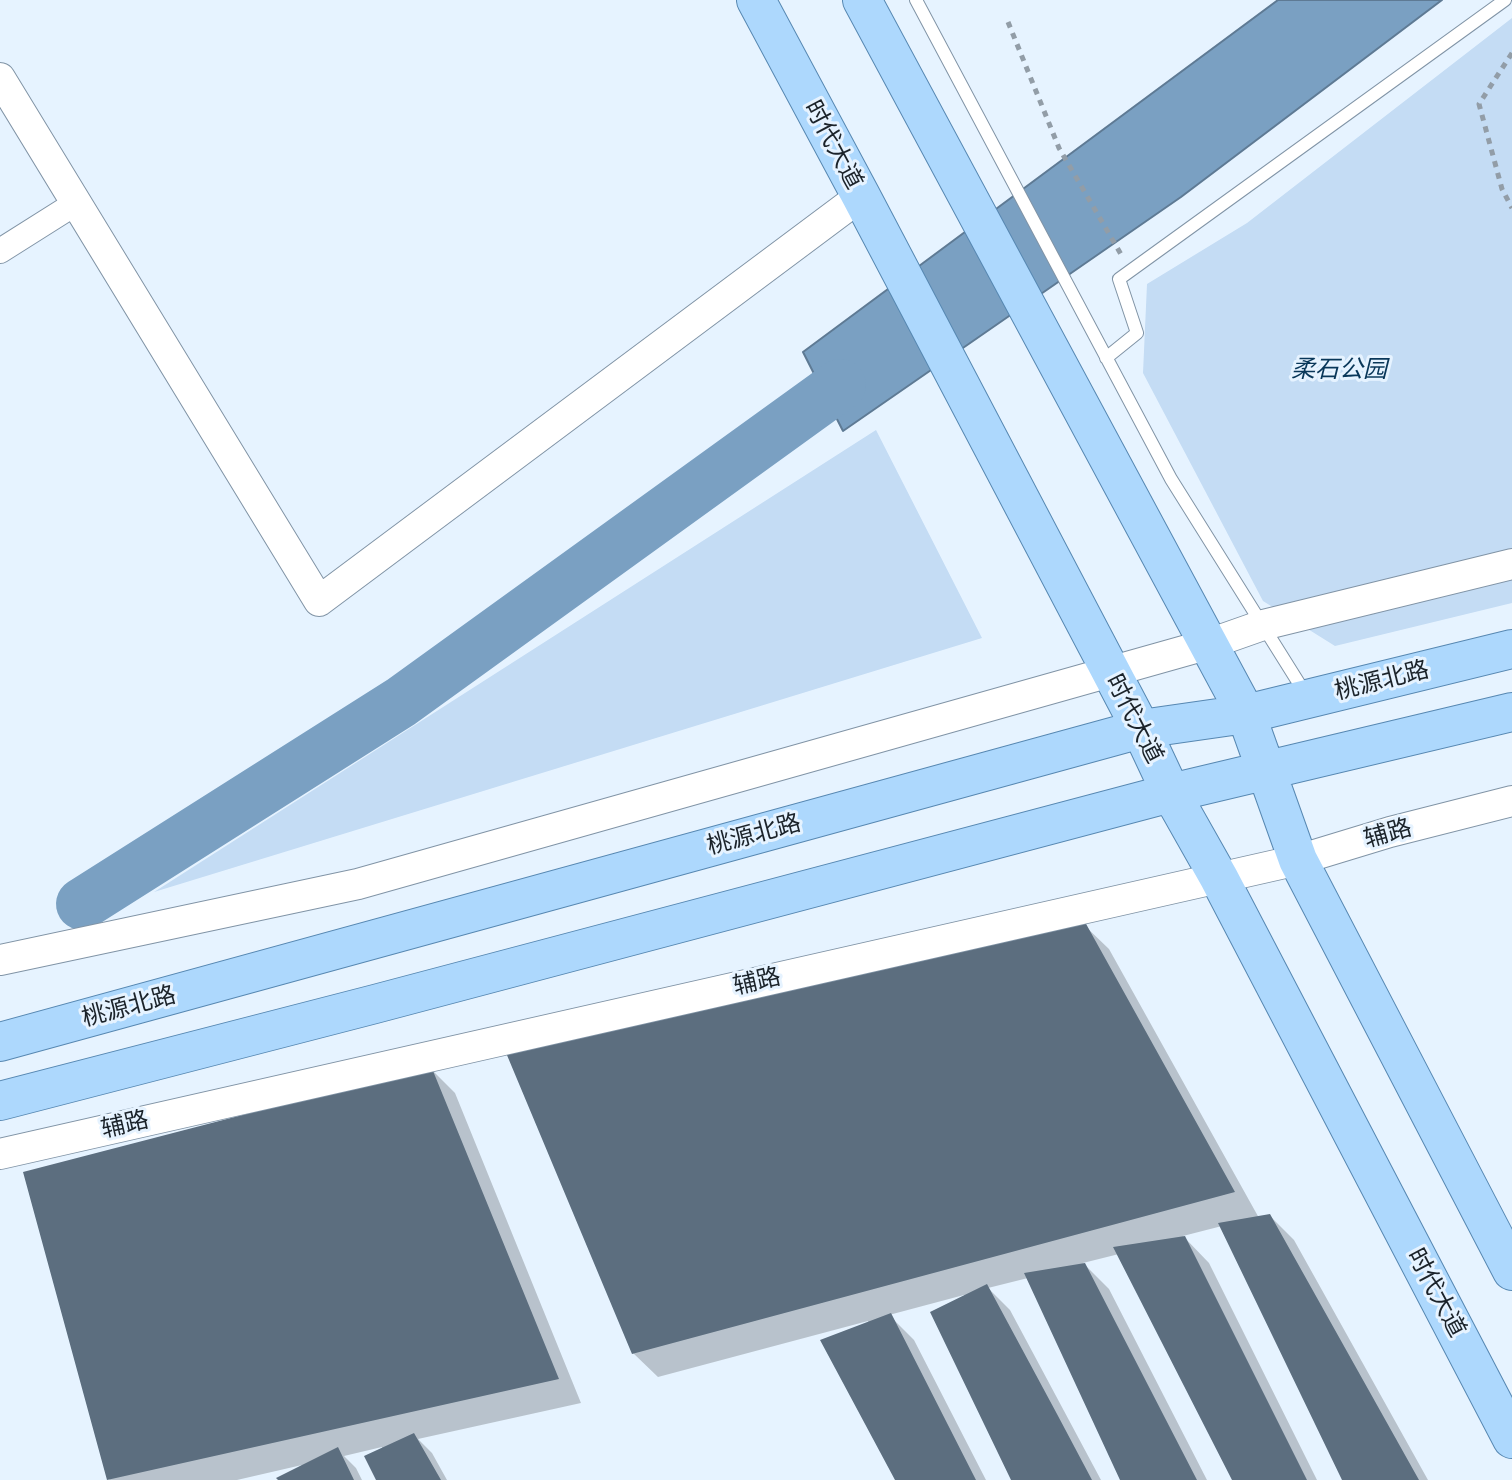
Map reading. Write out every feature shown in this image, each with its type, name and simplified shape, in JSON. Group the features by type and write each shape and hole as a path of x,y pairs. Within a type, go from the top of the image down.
{"main road":[{"name":"时代大道","path":"756,0 1512,1439"},
{"path":"862,0 1246,714 1298,860 1512,1271"},
{"name":"桃源北路","path":"0,1042 1141,729 1246,714 1512,649"},
{"path":"0,1101 1171,793 1512,712"}],"street":[{"path":"0,78 319,601 861,196"},
{"path":"0,251 76,203"},
{"path":"0,960 358,884 1209,644 1263,625 1512,564"},
{"name":"辅路","path":"0,1154 1298,860 1390,832 1512,801"}],"lane":[{"path":"916,0 1171,479 1308,699"},
{"path":"1106,358 1137,333 1119,279 1505,0"}],"path":[{"path":"1008,22 1059,148 1131,270"},
{"path":"1512,53 1479,104 1502,189 1512,208"}],"green space":[{"name":"柔石公园","path":"1512,18 1512,603 1335,646 1263,601 1143,373 1147,284 1247,223"},
{"path":"876,430 982,638 154,892"}],"shaded area":[{"path":"1278,0 1442,0 1181,197 843,431 803,352"}],"building":[{"path":"1085,922 1235,1192 632,1354 504,1048"},
{"path":"431,1066 559,1379 107,1480 23,1172"},
{"path":"1270,1214 1419,1480 1342,1480 1218,1223"},
{"path":"1185,1236 1307,1480 1232,1480 1113,1247"},
{"path":"1085,1263 1197,1480 1120,1480 1024,1273"},
{"path":"987,1284 1092,1480 1011,1480 930,1312"},
{"path":"891,1313 976,1480 895,1480 820,1340"},
{"path":"414,1433 441,1480 376,1480 364,1456"},
{"path":"338,1447 354,1480 276,1478"}],"waterway":[{"path":"82,904 401,702 840,385"}]}
